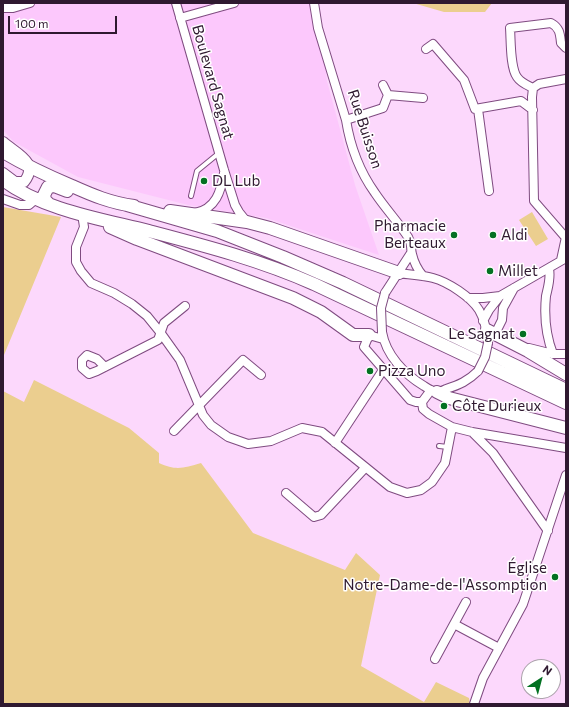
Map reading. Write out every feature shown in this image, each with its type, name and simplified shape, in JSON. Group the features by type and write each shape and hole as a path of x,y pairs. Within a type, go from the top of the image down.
{"main road":[{"path":"3,152 101,199 217,231 283,256 343,283 566,390"},
{"path":"3,180 36,199 49,204 225,251 284,270 566,403"},
{"path":"49,204 45,200 44,194 48,188 54,186 100,203 247,222 270,228 399,273"},
{"path":"82,214 136,239 293,298 321,312 353,335 368,335"},
{"path":"488,332 515,345 566,374"},
{"path":"434,391 449,398 566,428"}],"street":[{"path":"3,8 13,8 30,3"},
{"name":"Boulevard Sagnat","path":"176,3 224,170 239,212 247,222"},
{"path":"180,18 234,3"},
{"name":"Rue Buisson","path":"314,3 318,28 346,120 348,133 362,169 375,193 407,236 412,245 412,253 418,270 423,276"},
{"path":"533,88 525,84 517,77 514,69 510,28 551,23 560,30 561,43 566,48"},
{"path":"426,49 433,44 464,80 475,109 521,101 533,110"},
{"path":"533,88 539,84 566,79"},
{"path":"346,120 383,108 388,96 383,85"},
{"path":"468,298 500,296 549,272 564,259 566,238 534,201 533,88"},
{"path":"388,96 422,98"},
{"path":"478,109 489,191"},
{"path":"3,142 28,163 28,175 24,182 15,182 3,174"},
{"path":"192,214 202,212 214,202 221,188 224,170"},
{"path":"3,199 20,205 29,205 36,199"},
{"path":"82,214 84,227 76,247 76,262 81,271 91,283 114,293 132,304 146,316 160,332 180,360 202,415 211,425 228,437 248,444 271,441 302,428 322,432 390,487 407,493 421,490 432,482 445,463 452,427"},
{"path":"412,253 385,293 381,308 383,335 393,359 408,377 434,391"},
{"path":"549,272 546,297 546,318 548,340 554,354"},
{"path":"399,273 434,278 456,289 468,298 479,310 488,332"},
{"path":"488,332 502,320 503,308 514,288"},
{"path":"422,405 434,391 457,386 469,380 478,371 485,358 490,310 500,296"},
{"path":"105,366 158,340 164,323 185,306"},
{"path":"383,335 368,335 364,347 410,400 422,405 439,421 452,427 472,432 566,448"},
{"path":"515,345 554,354 566,354"},
{"path":"174,431 243,360 261,375"},
{"path":"335,443 383,370"},
{"path":"472,432 493,453 548,531"},
{"path":"286,493 314,517 321,515 365,468"},
{"path":"474,704 483,678 523,604 566,475"},
{"path":"435,660 466,602"},
{"path":"454,624 499,648"}],"lane":[{"path":"190,196 197,172 219,152"},
{"path":"439,446 448,447"}],"shaded area":[{"path":"3,3 319,3 327,81 355,185 379,255 266,218 188,205 78,177 14,142 3,130"},
{"path":"413,3 492,3 485,12 444,12"},
{"path":"3,207 61,217 4,355 3,354"},
{"path":"532,212 548,239 536,246 519,220"},
{"path":"34,380 129,428 159,453 159,463 165,466 180,468 201,463 253,533 345,570 356,553 380,575 361,666 424,702 436,682 469,698 470,704 3,704 3,391 24,402"}],"place":[{"name":"DL Lub","path":"204,181"},
{"name":"Pharmacie Berteaux","path":"454,235"},
{"name":"Aldi","path":"493,235"},
{"name":"Millet","path":"490,271"},
{"name":"Le Sagnat","path":"523,334"},
{"name":"Pizza Uno","path":"370,371"},
{"name":"Côte Durieux","path":"444,406"},
{"name":"Église Notre-Dame-de-l'Assomption","path":"555,577"}]}
